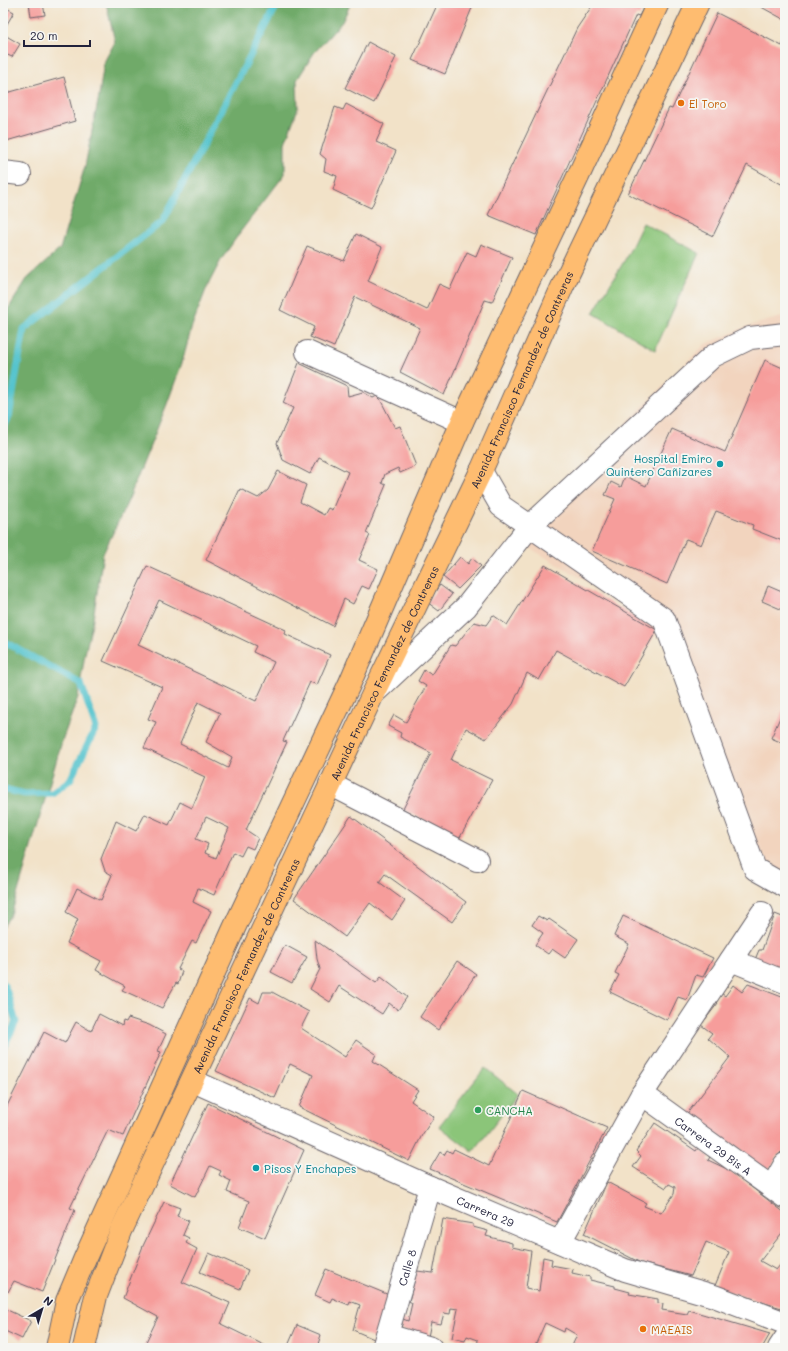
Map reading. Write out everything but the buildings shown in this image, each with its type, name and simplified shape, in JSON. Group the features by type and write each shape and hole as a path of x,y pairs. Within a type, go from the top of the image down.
{"main road":[{"path":"57,1348 67,1300 85,1258 236,924 349,685 462,422 658,3"},
{"name":"Avenida Francisco Fernandez de Contreras","path":"84,1348 96,1296 121,1231 193,1081 330,784 481,471 563,285 698,3"}],"street":[{"path":"373,694 466,607 530,526 713,356 750,338 785,334"},
{"path":"307,352 462,422"},
{"path":"481,471 501,506 664,619 755,869 785,886"},
{"path":"330,784 477,860"},
{"path":"560,1242 642,1094 762,913"},
{"path":"731,960 785,982"},
{"name":"Carrera 29","path":"193,1081 430,1187 625,1270 714,1296 785,1323"},
{"name":"Carrera 29 Bis A","path":"642,1094 778,1192"},
{"path":"778,1192 785,1164"},
{"name":"Calle 8","path":"385,1342 430,1187"},
{"path":"779,1348 785,1339"},
{"path":"385,1342 431,1348"}],"shaded area":[{"path":"785,316 785,873 760,864 658,623 528,547 530,520 704,345 745,327"}],"green space":[{"path":"106,3 351,3 342,22 314,53 297,80 298,108 285,143 285,174 241,231 221,260 207,287 192,326 182,363 167,404 128,501 103,554 93,619 85,654 78,697 63,738 12,912 3,927 3,317 27,279 60,249 85,166 104,62 115,42"},
{"path":"643,223 699,253 655,350 593,313 626,258"},
{"name":"CANCHA","path":"485,1068 518,1094 473,1152 439,1126"}],"waterway":[{"path":"3,429 9,417 24,329 163,221 278,3"},
{"path":"3,641 81,684 96,728 70,780 52,793 25,794 3,789"},
{"path":"3,984 6,989 16,1022 3,1048"}],"place":[{"name":"El Toro","path":"681,103"},
{"name":"Hospital Emiro Quintero Cañizares","path":"720,464"},
{"name":"CANCHA","path":"478,1110"},
{"name":"Pisos Y Enchapes","path":"256,1168"},
{"name":"MAEAIS","path":"643,1329"}]}
